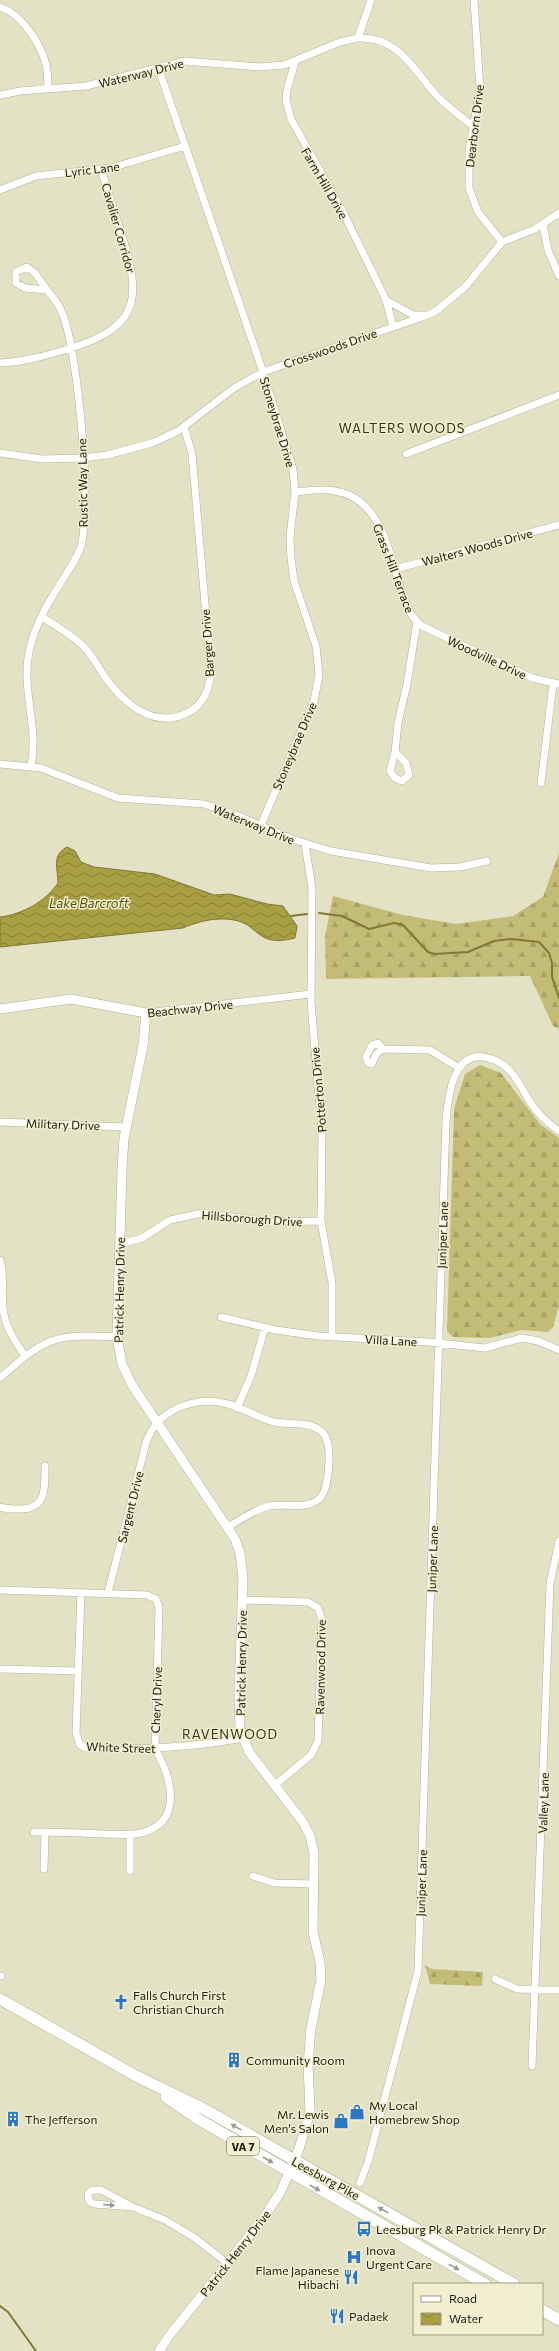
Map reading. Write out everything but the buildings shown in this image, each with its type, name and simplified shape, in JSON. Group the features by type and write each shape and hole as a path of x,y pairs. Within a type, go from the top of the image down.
{"main road":[{"name":"Leesburg Pike","path":"0,1999 136,2076 204,2109 512,2283"},
{"name":"Leesburg Pike","path":"136,2076 198,2119 483,2283"},
{"path":"544,2310 559,2320"}],"street":[{"path":"358,38 371,0"},
{"name":"Dearborn Drive","path":"474,0 480,89 468,164 471,196 483,220 502,242"},
{"path":"0,7 18,17 37,44 46,61 48,89"},
{"name":"Waterway Drive","path":"0,95 86,86 191,60 258,67 275,66 295,62 340,42 358,38 380,40 398,49 414,65 446,105 474,127"},
{"name":"Farm Hill Drive","path":"295,62 286,100 291,119 342,210 386,300"},
{"name":"Stoneybrae Drive","path":"158,67 264,372 290,452 295,492 290,537 292,572 316,646 319,675 314,701 261,825"},
{"name":"Lyric Lane","path":"0,190 36,176 101,169 136,162 185,146"},
{"name":"Cavalier Corridor","path":"0,363 36,359 98,338 117,326 128,311 133,295 133,274 101,169"},
{"path":"393,326 428,315 455,297 502,242 542,225 559,213"},
{"path":"542,225 548,250 559,276"},
{"name":"Rustic Way Lane","path":"31,766 34,743 28,679 29,652 42,616 77,556 82,542 84,496 82,458 71,348 63,314 47,290"},
{"path":"386,300 406,313 428,315"},
{"name":"Crosswoods Drive","path":"0,453 42,459 82,458 124,451 162,439 184,427 234,388 264,372 393,326 386,300"},
{"path":"406,454 559,395"},
{"name":"Barger Drive","path":"42,616 80,642 123,699 142,712 170,718 186,714 200,704 208,689 211,673 192,454 184,427"},
{"name":"Grass Hill Terrace","path":"295,492 337,491 363,503 377,520 395,569 406,605 417,622 407,684 398,723 395,752"},
{"name":"Walters Woods Drive","path":"395,569 559,525"},
{"name":"Woodville Drive","path":"417,622 532,678 556,684"},
{"path":"541,783 556,684"},
{"name":"Waterway Drive","path":"0,764 31,766 118,798 204,804 261,825 305,844 331,851 431,868 460,867 487,861"},
{"name":"Potterton Drive","path":"305,844 312,888 311,994 322,1133 321,1221 332,1283 332,1337"},
{"name":"Beachway Drive","path":"0,1010 71,999 146,1013 311,994"},
{"name":"Patrick Henry Drive","path":"146,1013 143,1046 126,1127 122,1169 117,1337 118,1348 125,1372 235,1539 242,1565 239,1717 243,1738 254,1758 303,1822 310,1836 314,1853 312,1932 321,1973 311,2028 308,2064 310,2112 304,2138 289,2172 265,2216 168,2336 160,2351"},
{"path":"384,1049 430,1050 459,1068 468,1060 478,1057 498,1062 516,1078 535,1110 559,1131"},
{"name":"Juniper Lane","path":"360,2183 368,2162 418,1971 440,1344 446,1121 449,1090 459,1068"},
{"name":"Military Drive","path":"0,1122 126,1127"},
{"name":"Hillsborough Drive","path":"120,1244 142,1238 170,1220 202,1213 271,1222 321,1221"},
{"path":"0,1260 3,1274 4,1318 12,1337 25,1356"},
{"name":"Villa Lane","path":"221,1317 265,1327 332,1337 485,1348 522,1338 538,1341 559,1350"},
{"path":"237,1408 251,1376 265,1327"},
{"path":"0,1378 39,1346 61,1337 75,1335 117,1337"},
{"path":"157,1422 179,1407 199,1402 221,1402 273,1422 314,1426 323,1433 328,1445 327,1485 323,1495 316,1502 269,1506 249,1514 228,1527"},
{"name":"Sargent Drive","path":"108,1593 146,1442 157,1422"},
{"path":"0,1507 24,1510 36,1506 44,1495 45,1466"},
{"name":"Valley Lane","path":"532,2066 555,1574 559,1541"},
{"name":"Cheryl Drive","path":"0,1590 147,1595 156,1600 158,1604 155,1749 168,1777 170,1803 164,1816 152,1828 141,1833 34,1832"},
{"name":"White Street","path":"81,1593 76,1738 80,1745 86,1748 155,1749 200,1746 243,1738"},
{"name":"Ravenwood Drive","path":"242,1600 308,1602 318,1608 322,1620 318,1741 311,1755 275,1785"},
{"path":"0,1669 78,1671"},
{"path":"44,1869 45,1832"},
{"path":"130,1834 130,1871"},
{"path":"253,1876 274,1883 314,1884"},
{"path":"495,1979 517,1989 559,1990"},
{"path":"133,2207 94,2204 89,2201 88,2194 92,2190 101,2190 133,2207 165,2220 195,2238 228,2263"}],"green space":[{"path":"559,853 559,1029 553,1026 530,976 326,979 325,936 333,896 403,915 456,924 513,916 543,897"},
{"path":"480,1065 501,1073 540,1124 559,1138 559,1306 553,1327 548,1332 521,1330 490,1338 453,1337 447,1331 454,1109 465,1074"},
{"path":"425,1965 432,1969 483,1972 482,1986 430,1984"}],"water":[{"name":"Lake Barcroft","path":"67,847 75,851 81,862 94,867 155,874 214,895 230,894 267,904 283,906 297,926 295,938 281,940 268,939 244,923 229,919 221,919 205,921 183,928 0,947 0,917 17,913 33,906 53,890 58,883 57,858 59,854"}],"waterway":[{"path":"319,913 342,916 369,929 394,923 403,925 428,952 434,954 468,952 494,941 511,939 539,942 549,953 552,963 552,977 559,998"},
{"path":"291,916 307,914"},
{"path":"0,2306 8,2312 36,2351"}],"place":[{"name":"Falls Church First Christian Church","path":"121,2002"},
{"name":"Community Room","path":"234,2060"},
{"name":"My Local Homebrew Shop","path":"357,2112"},
{"name":"The Jefferson","path":"13,2119"},
{"name":"Mr. Lewis Men's Salon","path":"341,2121"},
{"name":"Leesburg Pk & Patrick Henry Dr","path":"364,2229"},
{"name":"Inova Urgent Care","path":"354,2257"},
{"name":"Flame Japanese Hibachi","path":"351,2277"},
{"name":"Padaek","path":"337,2316"}],"district":[{"name":"WALTERS WOODS","path":"402,428"},
{"name":"RAVENWOOD","path":"230,1734"}]}
